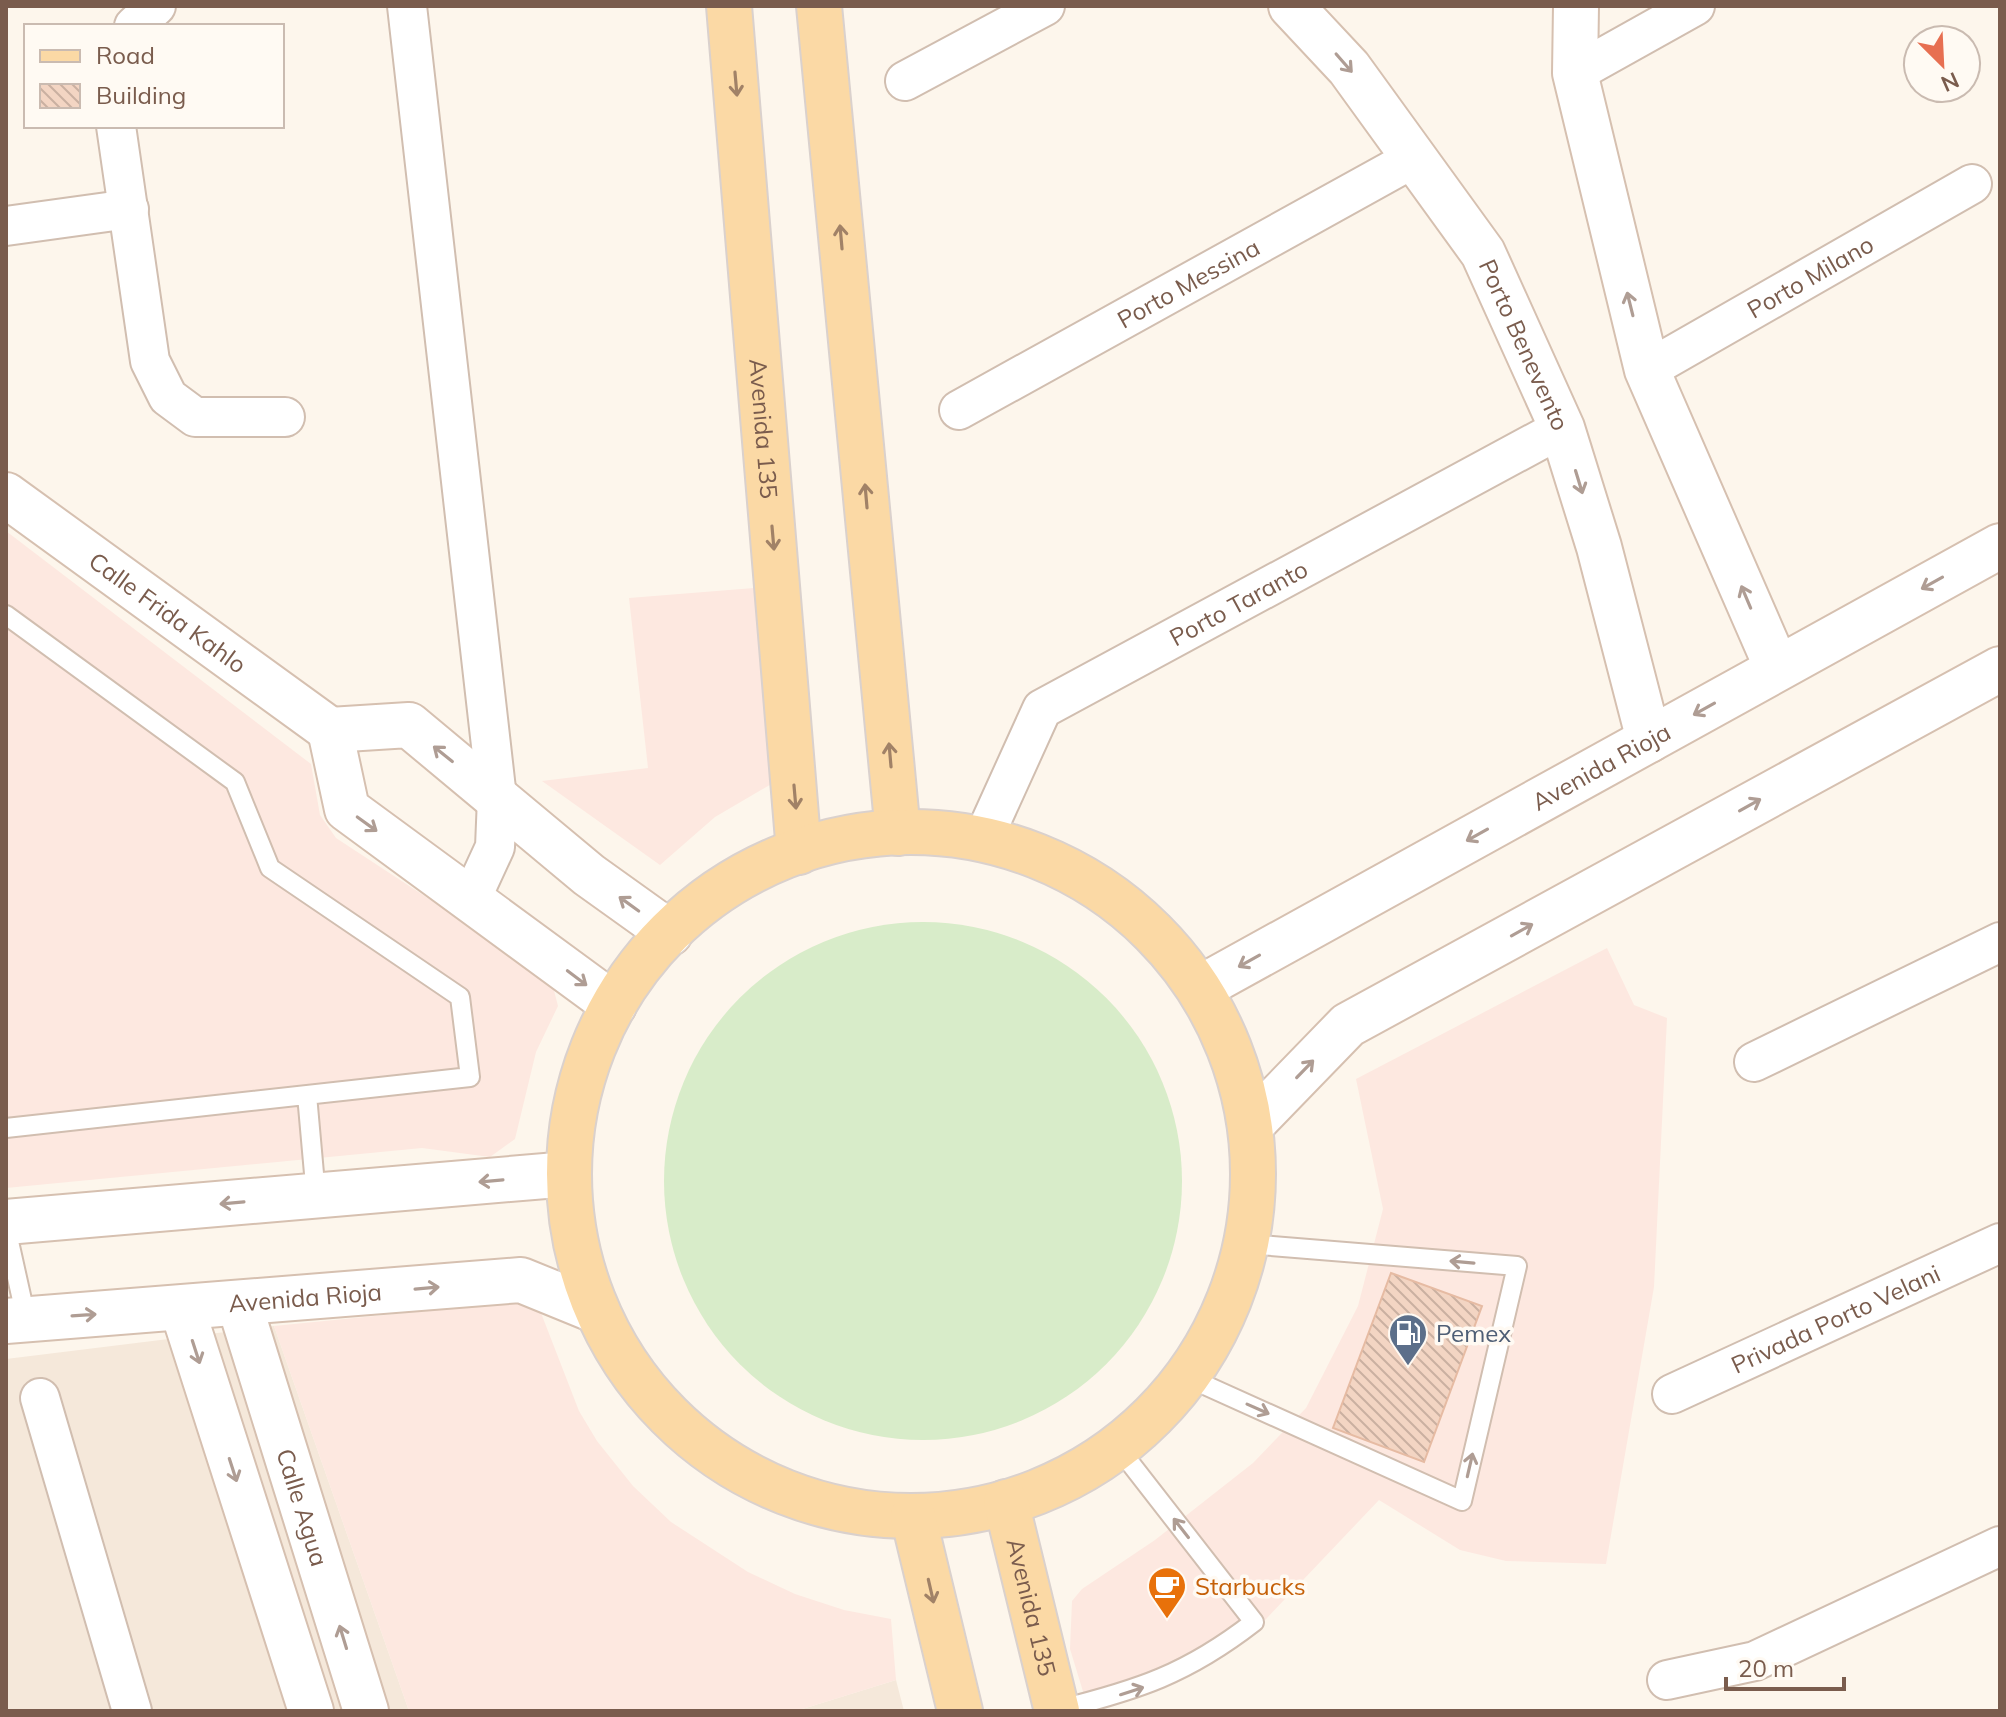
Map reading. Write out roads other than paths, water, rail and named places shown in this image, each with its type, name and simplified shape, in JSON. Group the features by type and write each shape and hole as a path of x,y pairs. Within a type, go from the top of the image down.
{"main road":[{"name":"Avenida 135","path":"729,6 799,852"},
{"path":"819,6 898,833"},
{"path":"898,833 983,839 1060,865 1107,892 1167,945 1200,988 1233,1054 1251,1125 1254,1191 1247,1244 1217,1327 1187,1377 1150,1419 1117,1446 1058,1482 1006,1502 913,1516 856,1511 801,1498 724,1461 679,1426 640,1384 597,1311 575,1244 569,1174 580,1087 614,1005 649,955 670,933 717,893 771,863 848,838 898,833"},
{"name":"Avenida 135","path":"1006,1502 1057,1710"},
{"path":"913,1516 960,1711"}],"street":[{"path":"136,24 156,6"},
{"path":"407,6 497,798 495,847 471,899"},
{"path":"905,81 1045,6"},
{"name":"Porto Benevento","path":"1291,6 1349,68 1483,253 1562,428 1599,547 1649,740"},
{"path":"1576,6 1575,73 1647,370 1777,668"},
{"path":"1575,73 1695,6"},
{"path":"116,128 150,361 168,397 195,417 285,417"},
{"name":"Porto Messina","path":"959,410 1416,157"},
{"name":"Porto Milano","path":"1647,370 1972,184"},
{"path":"6,226 129,209"},
{"name":"Porto Taranto","path":"983,839 1042,709 1562,428"},
{"name":"Calle Frida Kahlo","path":"6,495 330,730"},
{"name":"Avenida Rioja","path":"1200,988 2000,546"},
{"path":"1251,1125 1348,1025 2000,669"},
{"path":"614,1005 347,809 330,730 409,725 589,875 670,933"},
{"path":"1754,1062 2000,942"},
{"path":"6,1225 569,1174"},
{"name":"Privada Porto Velani","path":"1672,1394 2000,1243"},
{"name":"Avenida Rioja","path":"16,1320 521,1280 597,1311"},
{"name":"Calle Agua","path":"239,1303 366,1711"},
{"path":"182,1308 311,1711"},
{"path":"40,1398 132,1711"},
{"path":"1667,1680 1755,1661 2000,1546"}],"lane":[{"path":"6,615 235,782 270,868 460,997 470,1077 6,1128"},
{"path":"307,1095 316,1196"},
{"path":"6,1225 16,1320"},
{"path":"1187,1377 1462,1501 1517,1266 1247,1244"},
{"path":"1057,1710 1131,1692 1174,1675 1218,1651 1254,1622 1117,1446"}],"place":[{"name":"Pemex","path":"1408,1367"},
{"name":"Starbucks","path":"1167,1620"}]}
